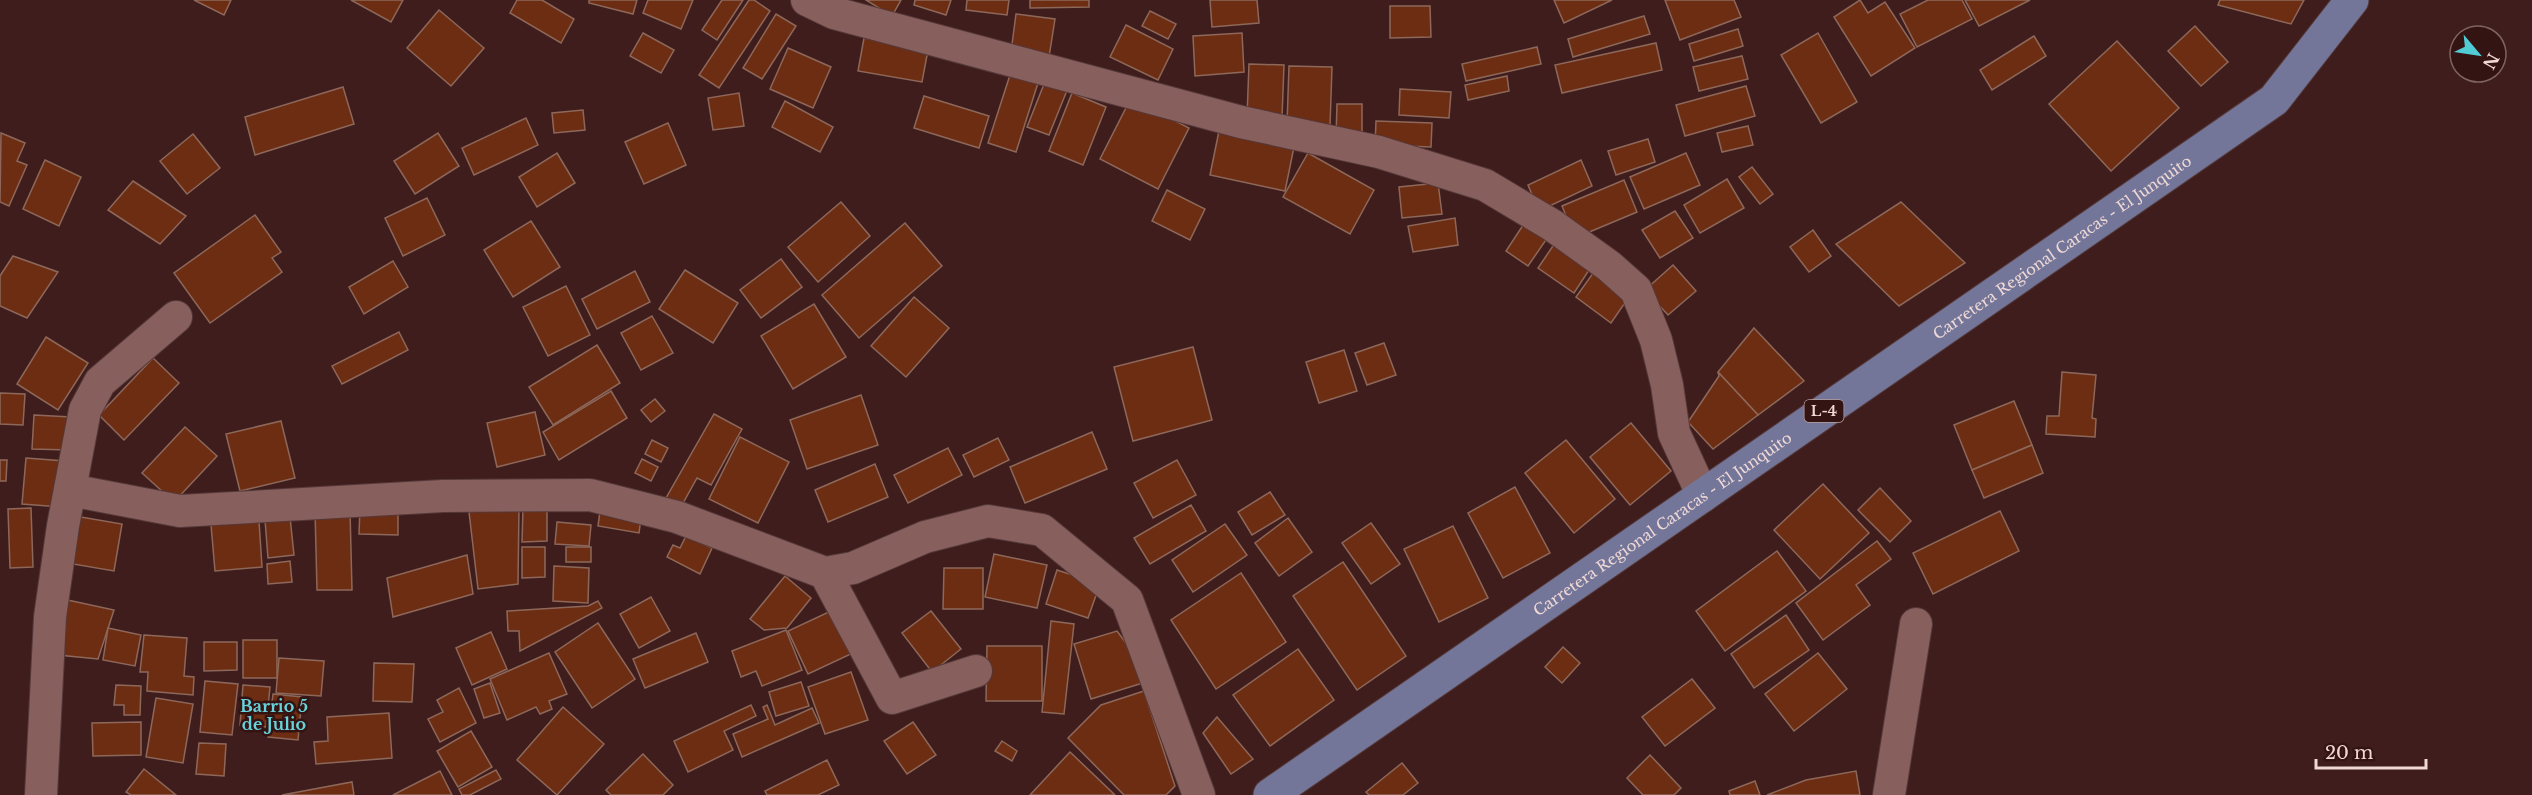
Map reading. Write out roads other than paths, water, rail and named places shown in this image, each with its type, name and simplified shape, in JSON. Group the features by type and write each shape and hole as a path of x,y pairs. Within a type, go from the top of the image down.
{"main road":[{"name":"Carretera Regional Caracas - El Junquito","path":"1270,795 2274,100 2352,0"}],"street":[{"path":"807,0 834,13 1241,122 1379,152 1485,185 1552,225 1609,266 1636,290 1656,340 1667,385 1674,433 1703,496"},
{"path":"41,795 50,617 85,410 100,382 176,317"},
{"path":"70,490 180,510 442,496 590,495 677,517 825,573 853,568 925,537 988,521 1042,530 1127,600 1198,795"},
{"path":"825,573 892,698 976,671"},
{"path":"1889,795 1916,624"}],"district":[{"name":"Barrio 5 de Julio","path":"274,715"}]}
